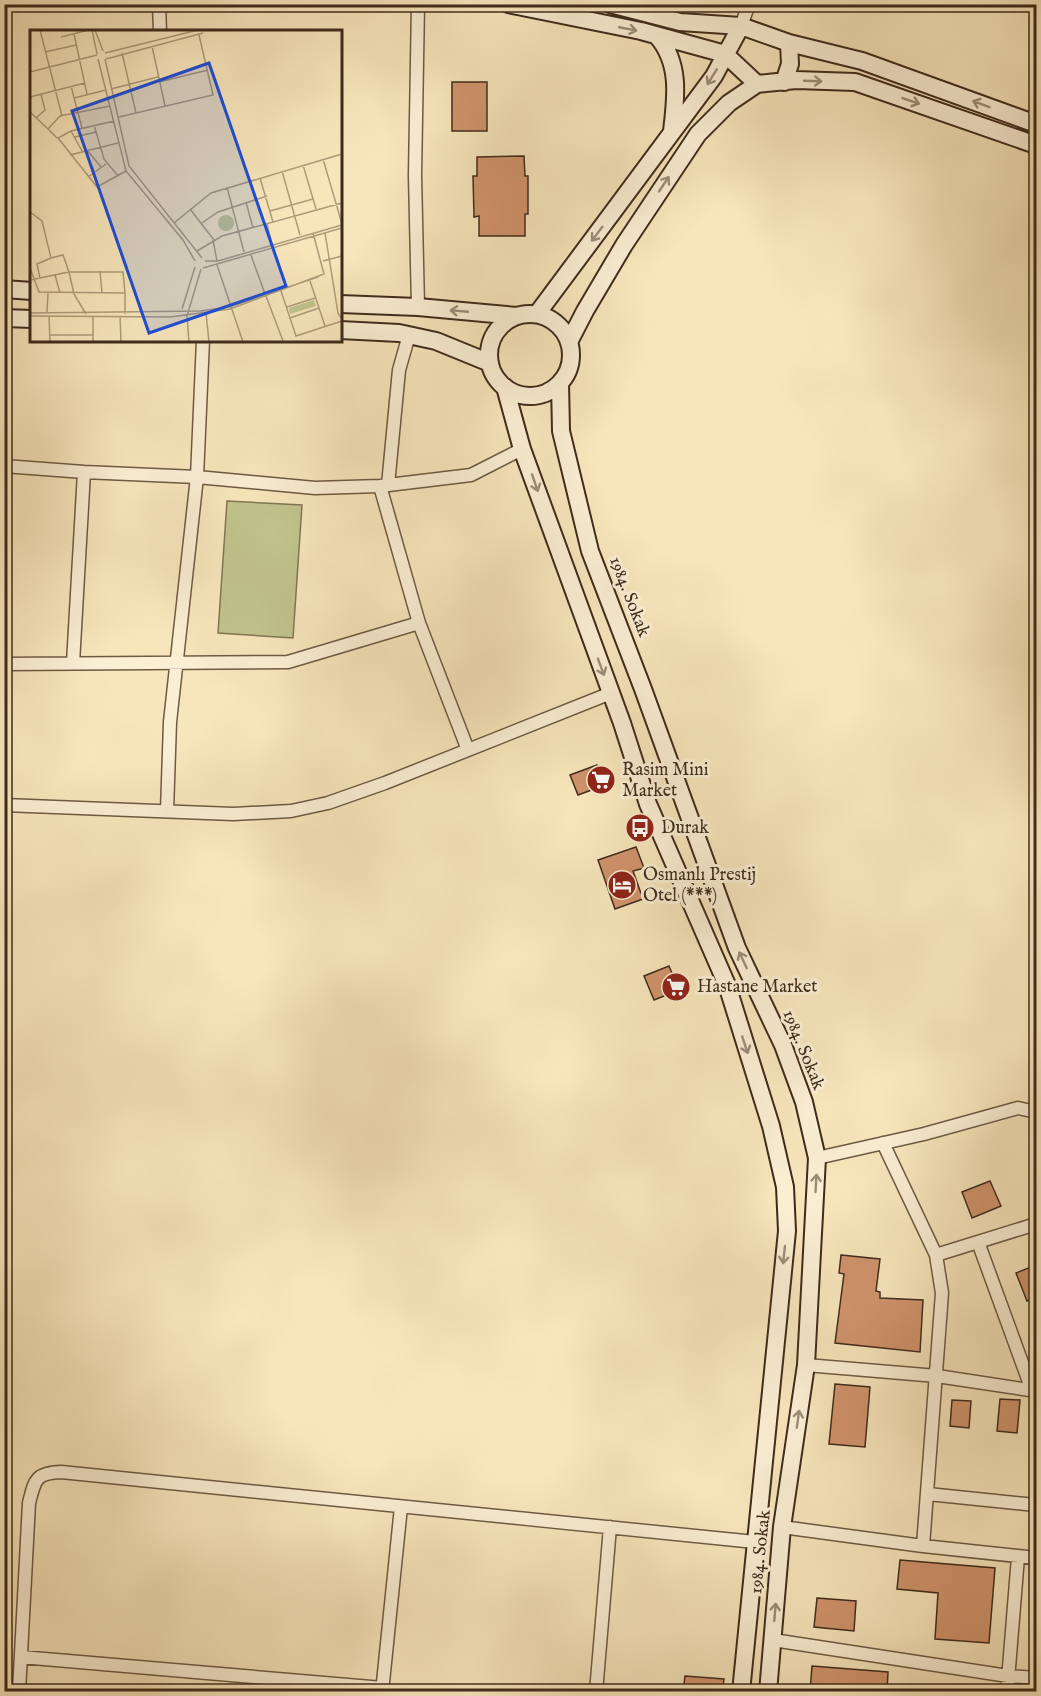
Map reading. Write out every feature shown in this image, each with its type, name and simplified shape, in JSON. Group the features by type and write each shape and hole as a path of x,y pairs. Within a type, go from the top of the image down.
{"main road":[{"path":"508,4 656,35 725,54 757,84"},
{"path":"610,4 680,21 741,26 789,43 862,61 1036,124"},
{"path":"537,314 714,76 741,26"},
{"path":"656,35 668,48 675,80 672,133"},
{"path":"784,82 790,64 789,43"},
{"path":"569,342 624,245 698,134 729,103 757,84 855,82 1036,145"},
{"path":"4,289 30,291"},
{"path":"342,304 418,307 517,316 537,314 555,322 562,329 569,342 572,357 570,366 560,383 552,390 533,396 524,395 505,387 498,380 490,363 489,353 495,334 501,326 517,316"},
{"path":"4,318 30,319"},
{"path":"342,330 409,335 444,344 490,363"},
{"name":"1984. Sokak","path":"560,383 561,430 590,551 737,948 790,1064 804,1102 817,1158 806,1365 782,1527 768,1692"},
{"path":"505,387 522,449 648,804 727,985 771,1126 785,1187 787,1231 741,1692"},
{"path":"786,1209 815,1210"}],"street":[{"path":"159,4 160,30"},
{"path":"418,4 414,175 418,307"},
{"path":"600,23 604,4"},
{"path":"741,26 749,4"},
{"path":"409,335 399,370 384,485 419,623 468,750"},
{"path":"167,812 170,722 197,477 203,342"},
{"path":"4,466 197,477 315,488 384,485 471,475 522,449"},
{"path":"73,663 84,472"},
{"path":"4,664 288,662 419,623"},
{"path":"4,805 233,814 291,811 328,802 385,783 610,693"},
{"path":"817,1158 1018,1108 1036,1112"},
{"path":"883,1143 936,1255 942,1293 923,1546"},
{"path":"936,1255 1036,1224"},
{"path":"806,1365 937,1376 1034,1391 978,1242"},
{"path":"19,1692 29,1503 33,1487 40,1476 45,1473 61,1472 755,1542"},
{"path":"928,1494 1036,1504"},
{"path":"21,1657 382,1690 401,1507"},
{"path":"596,1692 610,1527"},
{"path":"782,1527 1036,1558"},
{"path":"1007,1692 1018,1557"},
{"path":"773,1640 1008,1676 1036,1678"}],"green space":[{"path":"227,501 302,505 293,638 218,633"}],"building":[{"path":"452,82 487,82 487,131 452,131"},
{"path":"524,156 525,176 528,176 528,214 525,214 525,236 479,236 479,216 474,217 473,176 477,176 477,157"},
{"path":"597,765 605,785 578,795 570,775"},
{"name":"Osmanlı Prestij Otel (***)","path":"636,847 644,868 633,871 643,899 615,909 598,860"},
{"path":"669,966 679,990 654,1000 644,976"},
{"path":"990,1181 1001,1206 972,1218 962,1192"},
{"path":"841,1255 880,1259 876,1291 880,1292 880,1298 923,1300 920,1352 835,1343 844,1274 839,1273"},
{"path":"1036,1265 1036,1298 1027,1301 1016,1273"},
{"path":"835,1384 870,1387 865,1447 829,1444"},
{"path":"1000,1399 1020,1400 1017,1433 997,1431"},
{"path":"952,1400 971,1401 969,1428 950,1426"},
{"path":"900,1560 995,1568 989,1643 935,1639 938,1593 897,1589"},
{"path":"817,1598 856,1601 854,1631 814,1627"},
{"path":"812,1666 888,1672 887,1692 810,1692"},
{"path":"685,1676 724,1679 722,1692 683,1692"}],"place":[{"name":"Rasim Mini Market","path":"601,780"},
{"name":"Durak","path":"640,828"},
{"name":"Osmanlı Prestij Otel (***)","path":"622,885"},
{"name":"Hastane Market","path":"676,987"}]}
